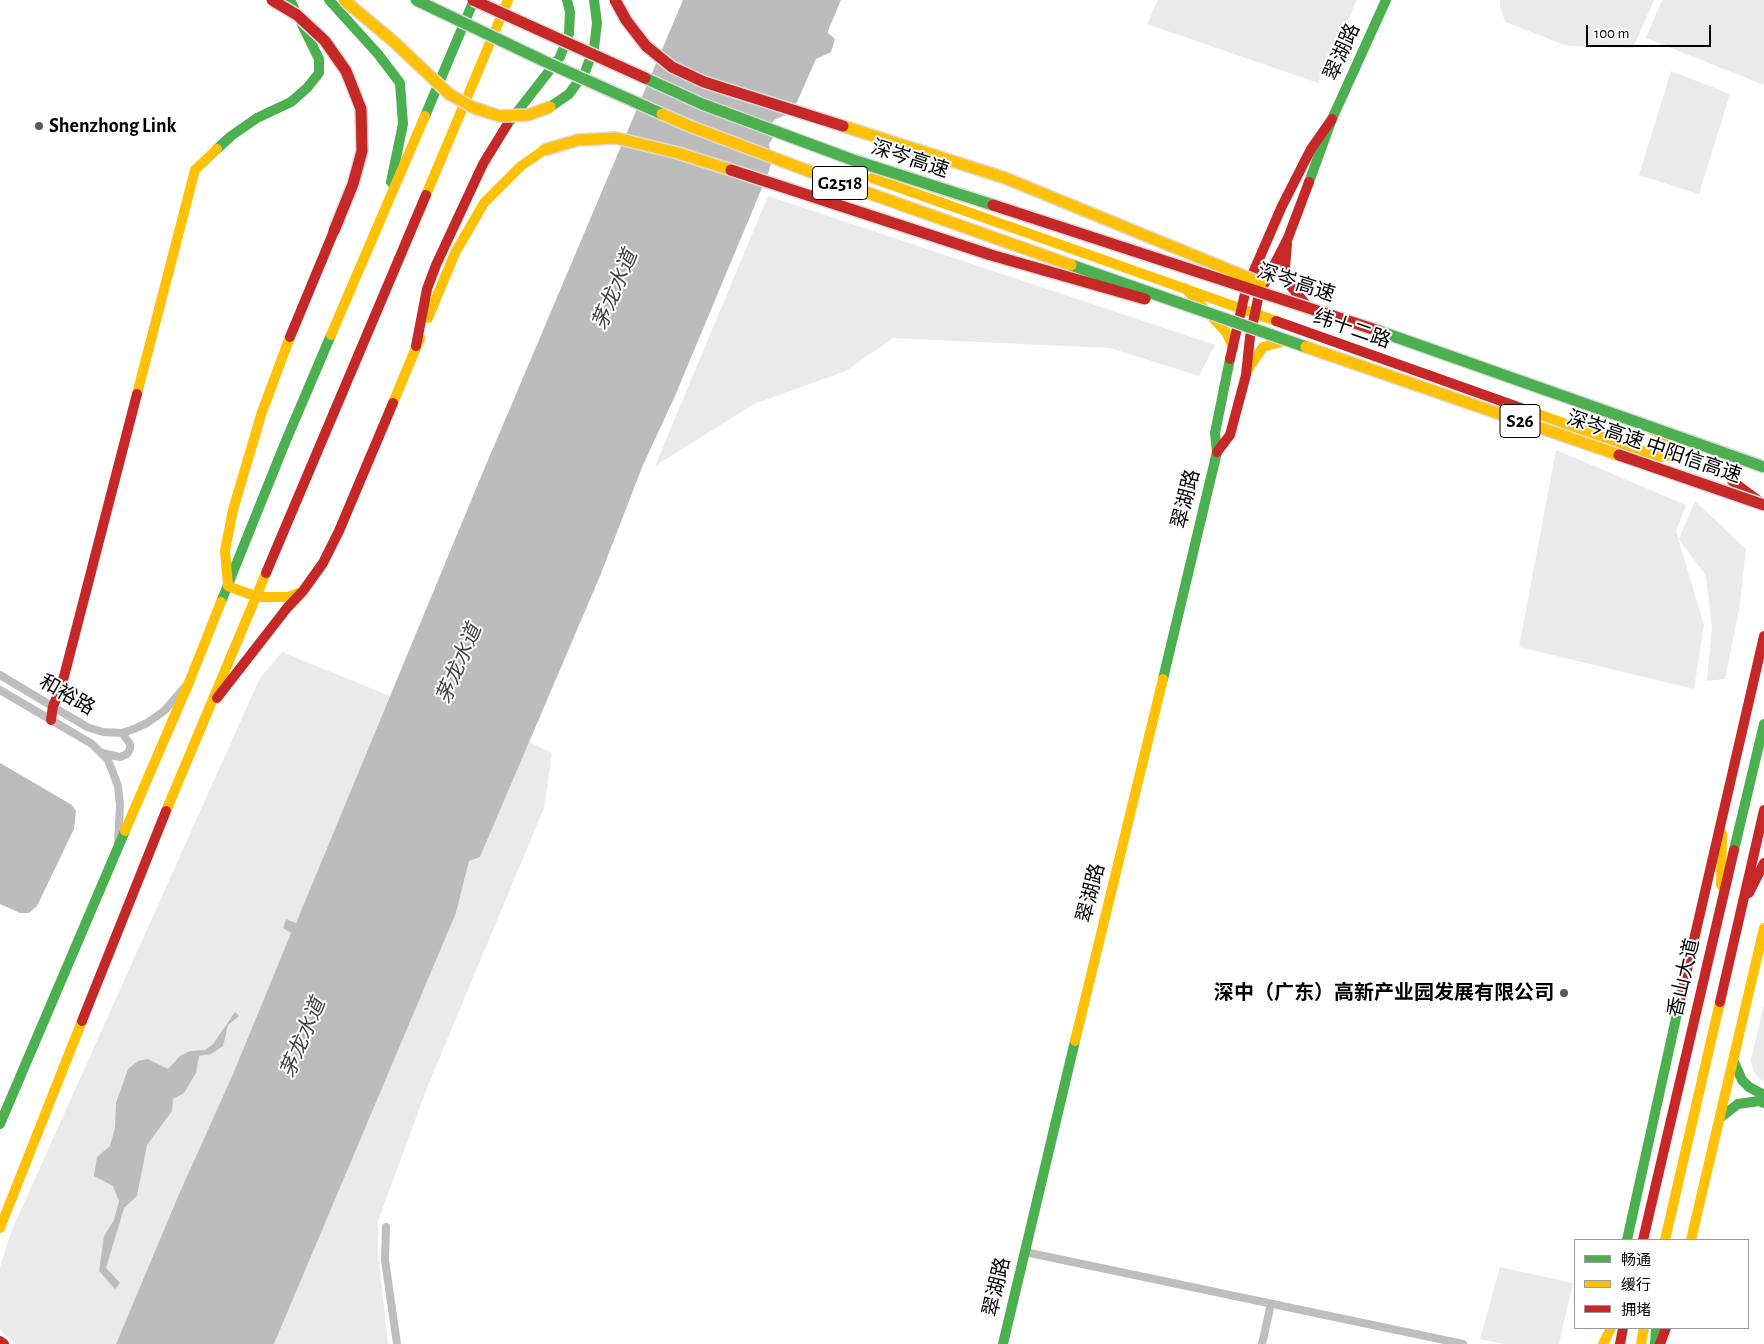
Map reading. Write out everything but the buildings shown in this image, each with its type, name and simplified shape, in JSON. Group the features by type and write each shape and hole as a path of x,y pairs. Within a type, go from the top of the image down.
{"main road":[{"path":"228,586 225,560 228,527 262,412 290,337 353,184 362,151 361,108 346,71 325,41 297,15 272,0"},
{"path":"51,720 53,706 61,688 195,170 231,136 257,118 290,102 307,88 319,73 319,59 290,0"},
{"path":"329,0 378,54 400,83 403,124 383,215"},
{"path":"344,0 393,41 449,94 472,107 499,116 528,114 550,107 569,94 585,72 594,48 597,23 594,0"},
{"name":"G2518","path":"416,0 546,62 692,127 843,184 1276,337"},
{"path":"0,1124 190,680 286,443 474,0"},
{"name":"深岑高速","path":"474,0 702,104 853,160 1349,320"},
{"path":"0,1228 145,860 508,0"},
{"path":"416,346 427,289 436,265 483,164 523,103 560,57 569,34 570,12 567,0"},
{"path":"615,0 626,20 646,46 672,67 704,82 1005,178 1349,320"},
{"name":"翠湖路","path":"1217,452 1230,435 1246,376 1250,337 1259,294 1288,238 1332,119 1386,0"},
{"name":"翠湖路","path":"1003,1344 1217,452 1216,433 1246,289 1282,206 1311,149 1332,119"},
{"path":"208,709 287,608 303,591 323,563 455,253 484,202 521,166 544,150 578,140 616,138 640,143 678,153 991,255 1276,337"},
{"name":"纬十二路","path":"872,178 1660,457 1676,455 1657,432 1314,313"},
{"path":"933,199 940,182 1314,313"},
{"path":"1288,238 1285,267 1289,284 1314,313"},
{"path":"1156,258 1236,272 1252,266 1266,242"},
{"path":"1185,288 1226,332 1233,347"},
{"name":"深岑高速 中阳信高速","path":"1349,320 1764,467"},
{"path":"1246,376 1254,358 1263,346 1276,342 1317,336"},
{"name":"深岑高速 中阳信高速","path":"1276,337 1764,505"},
{"path":"1727,456 1754,459 1764,458"},
{"path":"1732,481 1764,505"},
{"path":"228,586 257,597 288,597 303,591"},
{"path":"1626,1239 1764,636"},
{"name":"香山大道","path":"1643,1239 1764,724"},
{"name":"香山大道","path":"1665,1239 1764,810"},
{"path":"1721,904 1723,813"},
{"path":"1741,910 1764,863"},
{"path":"1691,1239 1764,928"},
{"path":"1734,1062 1742,1080 1749,1087 1764,1095"},
{"path":"1720,1118 1738,1104 1758,1101 1764,1103"},
{"path":"1603,1344 1609,1329"},
{"path":"1620,1344 1623,1329"},
{"path":"1641,1344 1644,1329"},
{"path":"1655,1344 1656,1329"},
{"path":"1660,1344 1666,1329"},
{"path":"0,1340 4,1344"}],"street":[{"name":"和裕路","path":"0,675 87,727 103,732 122,733 134,730 164,711 190,680"},
{"name":"和裕路","path":"0,690 92,744 108,760 118,786 120,805 118,847"},
{"path":"102,753 120,756 127,754 130,744 122,733"},
{"path":"386,1226 385,1260 397,1344"},
{"path":"1024,1252 1271,1304 1429,1340 1463,1344"},
{"path":"1262,1344 1271,1304"}],"shaded area":[{"path":"1158,0 1357,0 1318,83 1147,24"},
{"path":"1500,0 1654,0 1633,48 1567,46 1505,22"},
{"path":"1662,0 1764,0 1764,85 1646,38"},
{"path":"1671,71 1730,94 1699,194 1639,175"},
{"path":"768,196 1215,345 1199,376 1110,348 893,338 846,371 754,404 655,466"},
{"path":"1556,450 1686,505 1676,531 1704,625 1694,689 1519,647"},
{"path":"1695,501 1746,549 1739,610 1725,679 1707,681 1712,627 1706,576 1679,539"},
{"path":"282,652 390,696 296,923 286,919 283,928 291,933 233,1074 179,1194 116,1344 17,1344 4,1334 0,1328 0,1267 11,1232 260,678"},
{"path":"529,742 552,753 544,808 427,1088 378,1221 378,1253 388,1344 274,1344 456,913 469,861 480,857"},
{"path":"1764,1004 1764,1081 1753,1071 1751,1059"},
{"path":"1500,1267 1573,1283 1559,1344 1503,1344 1480,1339"}],"water":[{"name":"茅龙水道","path":"683,0 841,0 828,31 835,39 831,52 816,59 797,102 788,114 774,120 771,125 775,135 769,144 772,160 769,171 675,396 643,465 600,576 480,857 469,861 456,913 274,1344 116,1344 179,1194 233,1074 291,933 283,928 286,919 296,923 480,479"},
{"path":"0,763 72,805 76,811 74,829 37,906 29,913 20,913 0,904"},
{"path":"235,1012 239,1016 228,1025 223,1046 211,1054 199,1056 196,1073 184,1093 173,1099 172,1111 147,1145 137,1196 124,1208 106,1268 120,1283 115,1289 99,1271 104,1236 114,1220 119,1201 113,1186 94,1176 97,1157 110,1146 115,1128 116,1103 128,1069 138,1061 148,1059 168,1069 180,1056 190,1051 205,1050 213,1044"}],"traffic: fast":[{"path":"217,149 231,136 257,118 291,102 307,88 319,73 319,59 290,0"},
{"path":"329,0 378,54 400,83 403,124 391,182"},
{"path":"416,0 546,62 662,114"},
{"path":"425,116 474,0"},
{"path":"507,125 560,57 569,34 570,12 567,0"},
{"path":"550,107 569,94 585,72 594,48 597,23 594,0"},
{"path":"1309,182 1332,119 1386,0"},
{"path":"645,78 702,104 853,160 993,205"},
{"path":"1071,265 1306,347"},
{"path":"1379,331 1764,467"},
{"path":"221,602 331,335"},
{"path":"1163,679 1217,452 1215,433 1230,359"},
{"path":"1734,850 1764,724"},
{"path":"0,1124 125,831"},
{"path":"1627,1239 1678,1009"},
{"path":"1003,1344 1075,1041"},
{"path":"1734,1062 1742,1080 1749,1087 1764,1095"},
{"path":"1721,1117 1738,1104 1759,1101 1764,1103"},
{"path":"1655,1344 1656,1329"}],"traffic: slow":[{"path":"344,0 393,41 449,94 472,107 499,116 528,115 550,107"},
{"path":"426,195 508,0"},
{"path":"662,114 843,184 1071,265"},
{"path":"331,335 425,116"},
{"path":"843,126 1005,178 1261,283"},
{"path":"544,150 578,140 616,138 678,153 731,170"},
{"path":"137,394 195,170 217,149"},
{"path":"428,318 455,253 484,203 521,166 544,150"},
{"path":"872,178 1276,321"},
{"path":"1185,288 1226,332 1233,347"},
{"path":"228,585 225,551 233,510 262,412 290,337"},
{"path":"393,403 420,338"},
{"path":"1249,368 1263,347 1285,341"},
{"path":"1306,347 1619,455"},
{"path":"1535,413 1660,457 1676,455"},
{"path":"1653,431 1657,432 1676,455"},
{"path":"166,811 266,573"},
{"path":"228,586 257,597 288,597 299,593"},
{"path":"125,831 190,680 221,602"},
{"path":"1075,1041 1163,679"},
{"path":"1721,885 1722,834"},
{"path":"1691,1239 1764,928"},
{"path":"1665,1239 1720,1002"},
{"path":"0,1228 82,1021"},
{"path":"1603,1344 1610,1329"},
{"path":"1641,1344 1644,1329"}],"traffic: jam":[{"path":"272,0 297,15 325,41 346,71 361,109 362,151 353,184 334,231"},
{"path":"473,0 645,78"},
{"path":"615,0 626,20 646,46 672,67 704,82 843,126"},
{"path":"1230,359 1246,289 1282,206 1311,149 1332,119"},
{"path":"416,346 427,289 436,265 483,164 507,125"},
{"path":"731,170 991,255 1145,299"},
{"path":"1217,452 1230,435 1246,375 1250,337 1259,294 1288,238 1309,182"},
{"path":"266,573 426,195"},
{"path":"993,205 1379,331"},
{"path":"290,337 334,231"},
{"path":"1287,244 1285,267 1289,284 1308,307"},
{"path":"1276,321 1535,413"},
{"path":"51,720 53,706 61,688 137,394"},
{"path":"217,698 287,608 303,591 323,563 339,531 393,403"},
{"path":"1619,455 1764,505"},
{"path":"1732,481 1759,501"},
{"path":"1678,1009 1764,636"},
{"path":"1720,1002 1764,810"},
{"path":"82,1021 166,811"},
{"path":"1643,1239 1734,850"},
{"path":"1749,893 1764,863"},
{"path":"1620,1344 1623,1329"},
{"path":"1660,1344 1666,1329"},
{"path":"0,1341 4,1344"}],"place":[{"name":"Shenzhong Link","path":"39,126"},
{"name":"深中（广东）高新产业园发展有限公司","path":"1564,993"}]}
